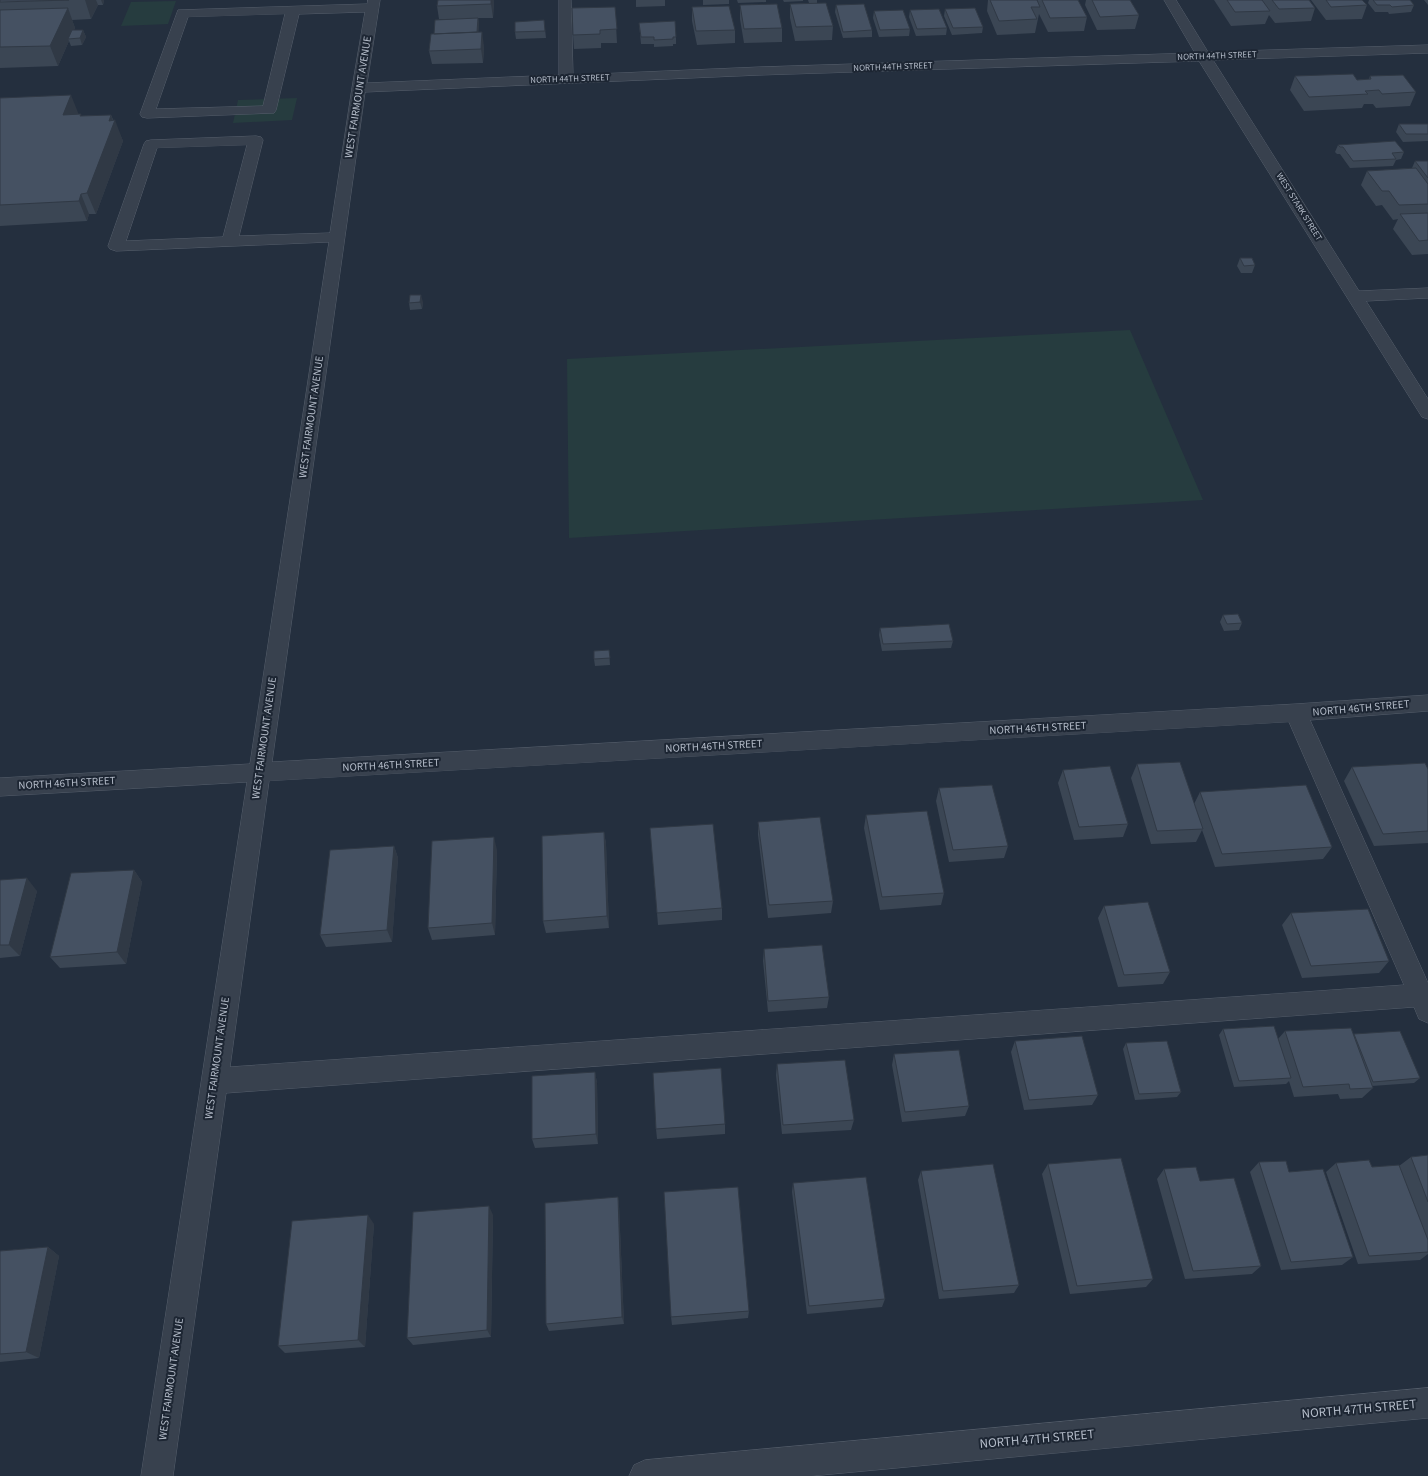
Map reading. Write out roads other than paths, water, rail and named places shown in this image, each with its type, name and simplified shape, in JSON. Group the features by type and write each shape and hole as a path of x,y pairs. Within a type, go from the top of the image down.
{"street":[{"path":"565,0 566,79"},
{"name":"WEST STARK STREET","path":"1170,0 1204,57 1428,413"},
{"path":"293,10 269,110 146,114 183,13 293,10 373,4"},
{"name":"WEST FAIRMOUNT AVENUE","path":"157,1476 258,772 359,88 373,4"},
{"name":"NORTH 44TH STREET","path":"359,88 566,79 1428,49"},
{"path":"230,241 256,140 151,144 116,246 337,237"},
{"path":"1355,296 1428,292"},
{"name":"NORTH 46TH STREET","path":"0,787 1296,713 1428,703"},
{"path":"214,1081 1424,1003 1296,713"},
{"name":"NORTH 47TH STREET","path":"645,1476 1428,1403"}]}
